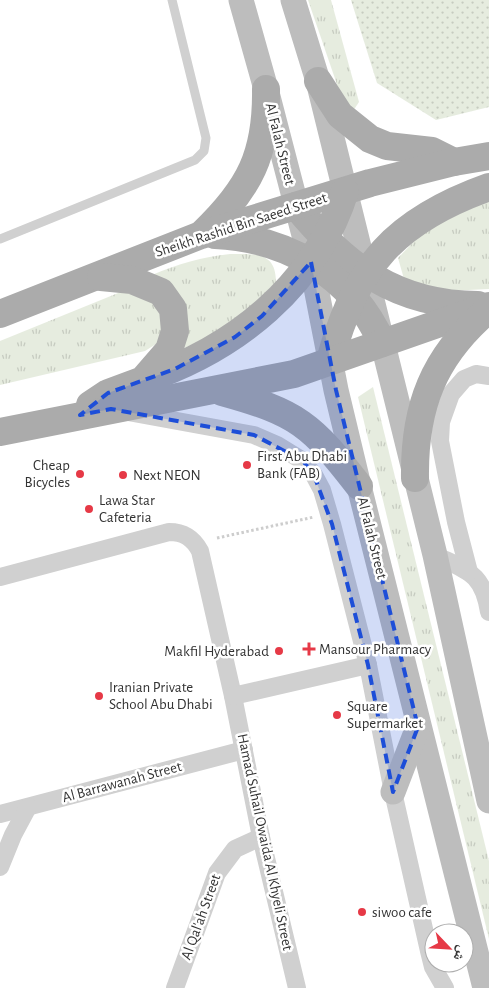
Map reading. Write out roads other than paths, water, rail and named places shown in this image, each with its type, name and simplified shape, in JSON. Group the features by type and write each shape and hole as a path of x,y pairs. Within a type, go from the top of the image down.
{"main road":[{"name":"Al Falah Street","path":"241,0 311,262 330,361 359,486 485,988"},
{"path":"293,0 318,81 345,191 359,285 365,310 382,343 435,555 489,802"},
{"path":"318,81 340,115 370,139 387,146 432,151 454,162"},
{"path":"201,235 228,209 248,179 260,152 267,121 266,89"},
{"name":"Sheikh Rashid Bin Saeed Street","path":"0,314 201,235 345,191 454,162 489,156"},
{"path":"330,361 343,316 359,285 386,248 424,216 452,200 489,187"},
{"path":"80,415 108,393 175,369 206,355 235,337 262,316 311,262 326,239 337,216 345,191"},
{"path":"296,206 326,239 359,285"},
{"path":"201,235 249,239 273,245 311,262 340,282 397,290 428,300 489,307"},
{"path":"95,277 132,280 150,286 161,292 173,309 175,331 169,350 143,380"},
{"path":"0,432 294,374 489,307"},
{"path":"415,478 415,443 421,410 432,380 449,350 489,307"},
{"path":"215,391 258,402 294,417 328,445 359,486"},
{"path":"393,792 418,727"}],"street":[{"path":"469,572 456,522 440,441 441,422 451,394 464,379 476,374 489,376"},
{"path":"110,409 254,435 277,445 303,461 314,475 322,490 329,514 368,665 393,792 433,967 445,988"},
{"name":"Hamad Suhail Owaida Al Khyeli Street","path":"0,577 161,533 177,532 184,534 196,544 200,551 233,696 261,837 297,988"},
{"path":"435,555 469,572 483,586 489,608"},
{"path":"233,696 368,665"},
{"name":"Al Barrawanah Street","path":"0,814 244,750"},
{"path":"2,861 28,807"},
{"path":"0,831 4,840 2,861"},
{"name":"Al Qal'ah Street","path":"175,988 216,873 235,849 261,837"}],"lane":[{"path":"0,239 195,160 204,152 206,138 172,0"}],"place":[{"name":"First Abu Dhabi Bank (FAB)","path":"247,465"},
{"name":"Cheap Bicycles","path":"80,474"},
{"name":"Next NEON","path":"123,475"},
{"name":"Lawa Star Cafeteria","path":"89,509"},
{"name":"Mansour Pharmacy","path":"309,649"},
{"name":"Makfil Hyderabad","path":"279,651"},
{"name":"Iranian Private School Abu Dhabi","path":"99,696"},
{"name":"Square Supermarket","path":"337,715"},
{"name":"siwoo cafe","path":"362,912"}]}
